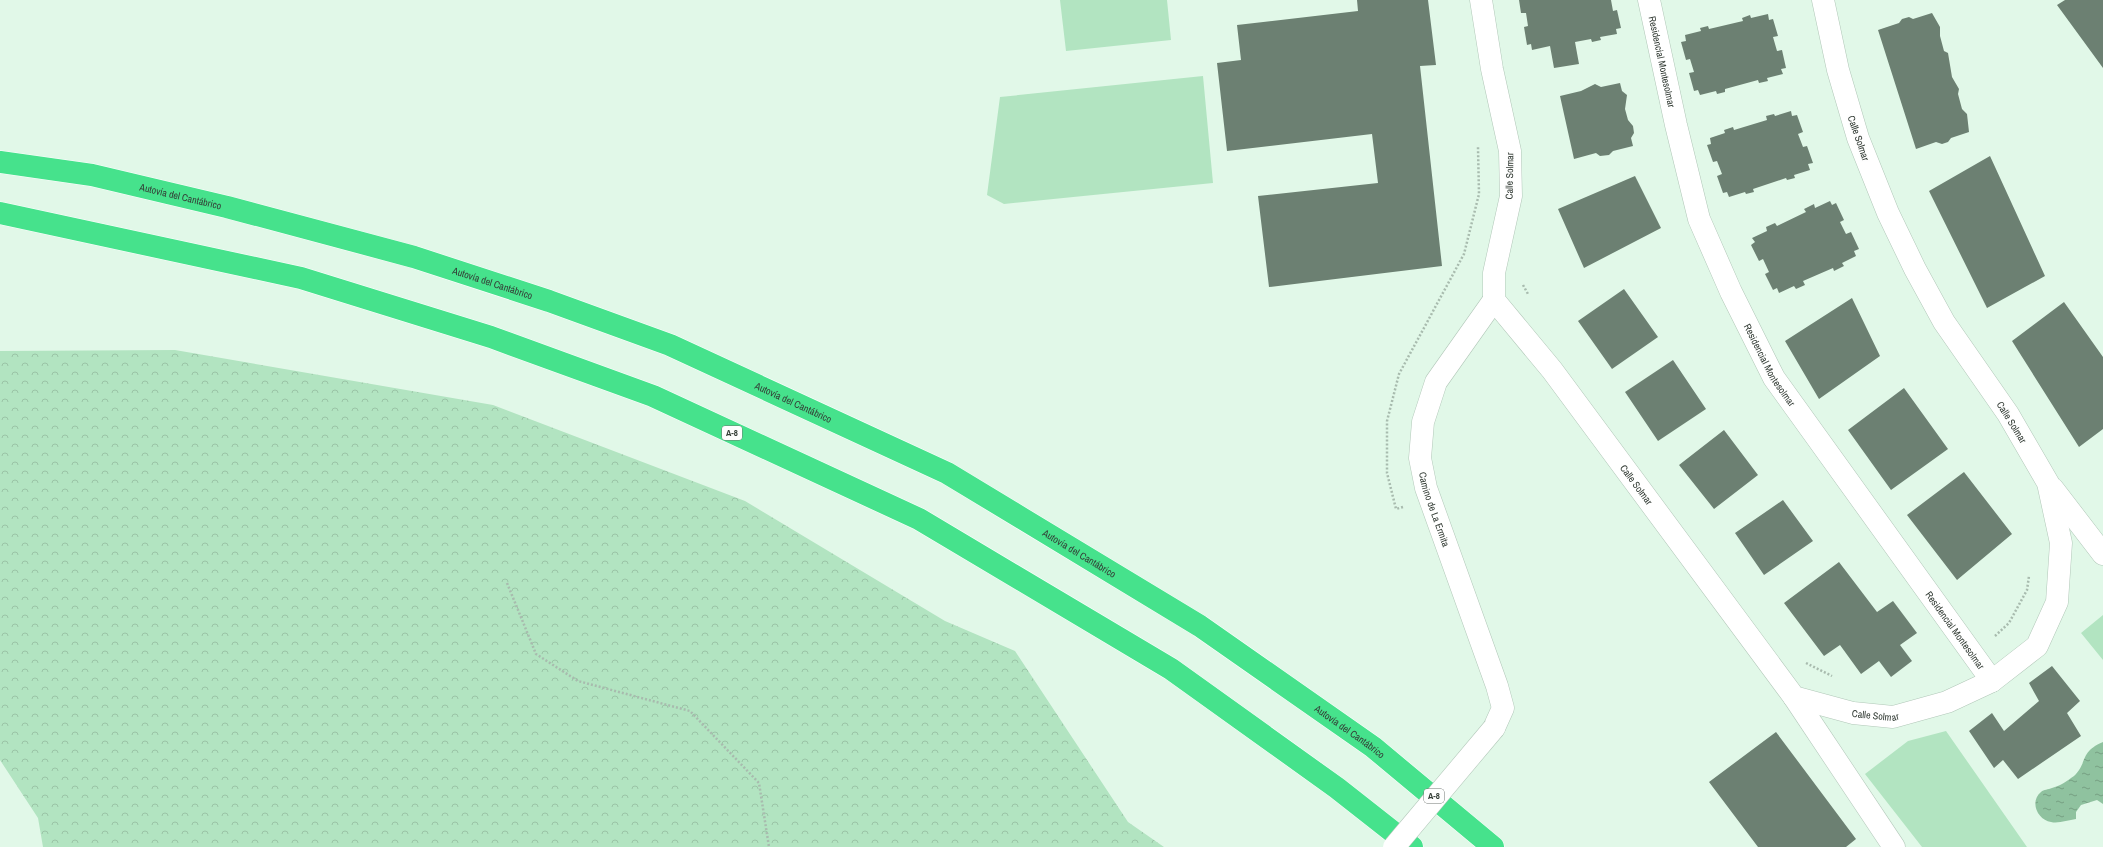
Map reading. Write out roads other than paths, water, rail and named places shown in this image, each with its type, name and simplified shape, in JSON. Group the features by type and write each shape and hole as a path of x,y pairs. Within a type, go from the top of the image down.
{"highway":[{"name":"Autovía del Cantábrico","path":"0,162 92,175 227,207 414,257 542,299 670,346 940,469 1200,626 1373,747 1493,847"},
{"name":"A-8","path":"0,213 301,278 491,338 653,396 919,519 1171,669 1337,788 1412,847"}],"street":[{"name":"Calle Solmar","path":"1481,0 1492,69 1510,151 1511,196 1494,273 1494,300 1552,370 1794,697 1853,713 1893,717 1947,702 1992,681 2037,646 2057,602 2061,542 2048,483 2008,414 1944,322 1915,269 1888,212 1858,138 1838,70 1823,0"},
{"name":"Residencial Montesolmar","path":"1649,0 1676,126 1699,219 1731,292 1774,378 1992,681"},
{"name":"Camino de La Ermita","path":"1394,847 1494,728 1503,708 1497,686 1426,488 1420,458 1423,422 1436,382 1494,300"},
{"path":"2048,483 2103,554"},
{"path":"1794,697 1894,847"}],"water":[{"path":"2103,742 2103,804 2097,800 2081,805 2076,812 2076,819 2054,822 2046,821 2042,818 2035,805 2037,796 2042,791 2058,786 2074,776 2081,767 2090,750"}]}
